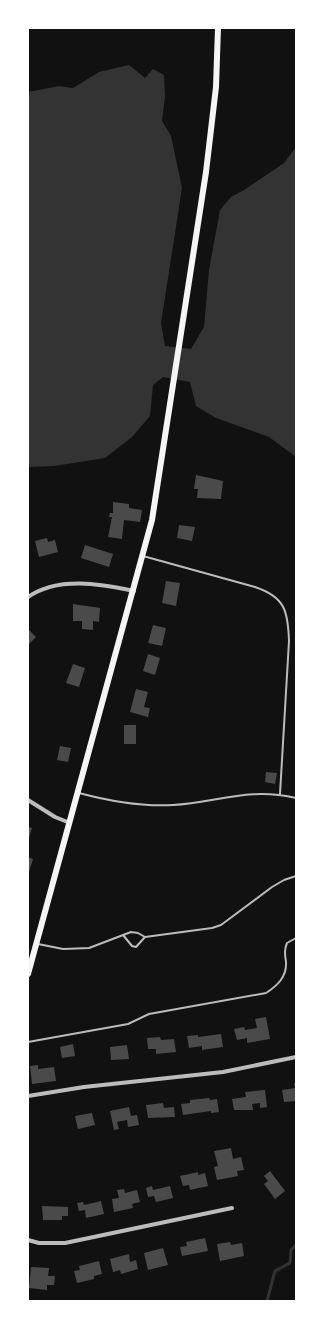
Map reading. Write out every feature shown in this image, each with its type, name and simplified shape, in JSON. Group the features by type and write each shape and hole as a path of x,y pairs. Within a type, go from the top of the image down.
{"main road":[{"path":"28,974 134,591 158,487 214,111 218,28"}],"street":[{"path":"28,597 43,589 70,584 92,584 134,591"},
{"path":"28,800 55,817 70,823"},
{"path":"28,1096 84,1087 223,1072 296,1058"},
{"path":"28,1240 39,1243 65,1243 232,1208"}],"lane":[{"path":"143,556 271,592 280,602 288,624 289,641 280,794"},
{"path":"78,793 119,802 149,806 172,805 254,793 280,794 296,798"},
{"path":"36,944 63,949 89,948 132,932 138,933 145,937 212,928 221,925 272,887 284,880 296,876"},
{"path":"123,935 132,946 136,947 145,937"},
{"path":"28,1042 128,1024 149,1014 266,993 278,985 285,974 286,964 284,950 287,943 296,938"}],"shaded area":[{"path":"129,65 145,78 153,69 164,75 165,96 162,121 171,136 182,188 161,323 165,346 191,349 204,327 209,270 220,210 231,197 284,163 296,147 296,457 269,437 216,418 196,406 190,382 163,377 153,385 150,416 132,437 105,458 54,466 28,467 28,92 59,86 73,88 99,72"}],"building":[{"path":"196,475 223,481 221,499 197,498 198,489 194,489"},
{"path":"113,502 129,504 129,508 142,510 140,522 124,520 122,539 108,537 112,517 109,517 110,513 113,513"},
{"path":"179,525 195,527 192,541 177,538"},
{"path":"47,538 48,542 55,540 58,552 39,557 35,541"},
{"path":"85,545 113,554 109,567 81,558"},
{"path":"166,581 180,583 176,606 162,603"},
{"path":"73,604 100,608 99,622 93,621 93,630 82,629 82,621 73,621"},
{"path":"153,625 166,628 162,646 148,643"},
{"path":"28,629 36,637 28,645"},
{"path":"148,654 160,658 155,675 143,671"},
{"path":"73,664 85,668 79,687 66,683"},
{"path":"136,689 148,692 144,707 150,708 148,717 130,712"},
{"path":"124,725 136,725 136,744 124,744"},
{"path":"60,746 71,748 68,762 57,760"},
{"path":"266,772 277,773 275,784 265,782"},
{"path":"28,827 32,828 28,841"},
{"path":"28,857 33,859 28,875"},
{"path":"266,1017 270,1039 247,1043 247,1038 237,1040 234,1029 244,1027 245,1030 257,1028 255,1019"},
{"path":"221,1034 223,1047 202,1050 202,1046 189,1048 187,1036 198,1035 198,1037"},
{"path":"160,1037 161,1040 174,1039 176,1052 156,1054 156,1049 148,1049 147,1038"},
{"path":"73,1044 75,1056 62,1058 60,1047"},
{"path":"127,1045 129,1059 111,1060 110,1047"},
{"path":"38,1065 38,1069 54,1067 56,1081 32,1084 30,1066"},
{"path":"294,1083 296,1083 296,1101 284,1102 282,1090 295,1088"},
{"path":"265,1090 267,1107 260,1108 260,1103 252,1104 253,1110 234,1110 232,1099 246,1097 245,1092"},
{"path":"209,1098 210,1100 217,1099 219,1112 211,1113 211,1111 183,1115 181,1104 190,1103 190,1100"},
{"path":"163,1103 164,1108 174,1107 175,1117 148,1118 146,1105"},
{"path":"129,1107 131,1116 137,1115 139,1125 128,1127 127,1120 117,1122 119,1129 114,1130 110,1111"},
{"path":"92,1113 95,1125 78,1129 75,1116"},
{"path":"231,1148 233,1159 241,1157 244,1170 237,1171 238,1176 217,1180 214,1167 218,1166 214,1151"},
{"path":"270,1171 285,1191 275,1199 264,1184 268,1181 264,1176"},
{"path":"198,1172 198,1175 205,1173 208,1186 190,1190 189,1185 183,1186 180,1176"},
{"path":"152,1186 153,1190 170,1186 173,1198 156,1202 154,1196 148,1197 146,1188"},
{"path":"124,1189 125,1193 137,1190 140,1202 132,1204 133,1208 114,1212 112,1199 119,1198 117,1190"},
{"path":"101,1201 104,1214 86,1218 85,1210 79,1211 77,1203 83,1202 84,1205"},
{"path":"42,1206 68,1207 68,1216 62,1216 62,1220 43,1220"},
{"path":"205,1238 208,1251 182,1256 180,1247 187,1246 186,1242"},
{"path":"230,1242 231,1245 242,1243 244,1256 220,1261 217,1244"},
{"path":"163,1248 168,1265 148,1270 144,1253"},
{"path":"129,1254 130,1262 136,1260 138,1269 121,1274 120,1270 113,1272 110,1259"},
{"path":"99,1261 102,1274 94,1276 94,1279 77,1283 74,1271 80,1270 79,1266"},
{"path":"31,1267 49,1268 48,1276 55,1276 54,1285 47,1285 47,1290 29,1288"}],"waterway":[{"path":"267,1301 275,1271 290,1263 291,1250 296,1245"}]}
